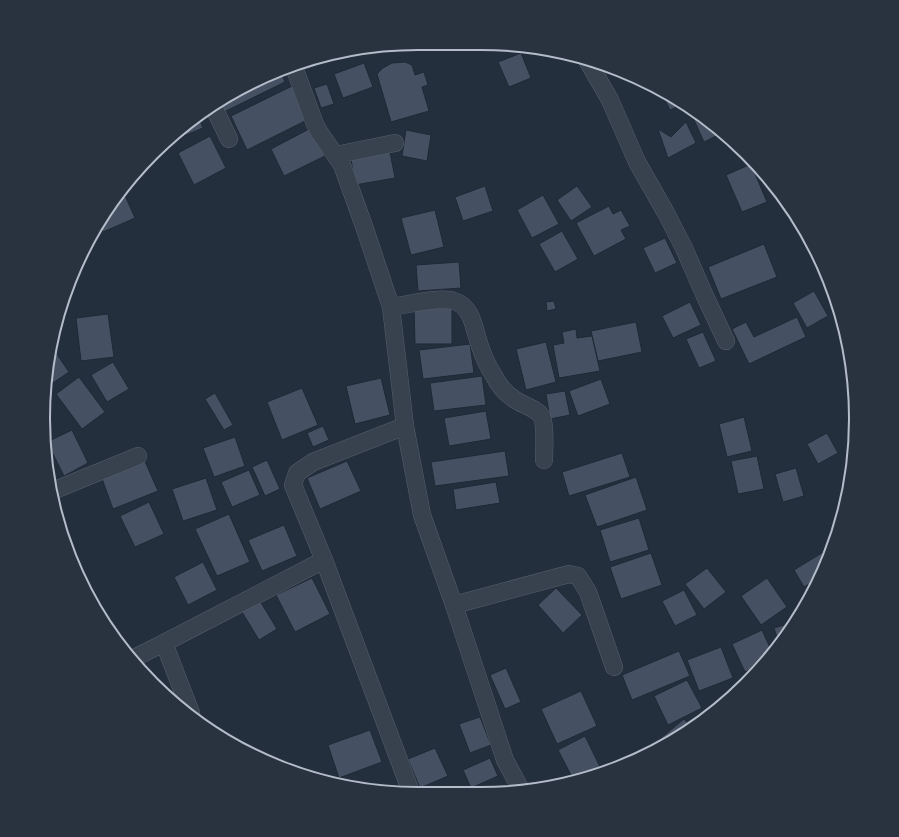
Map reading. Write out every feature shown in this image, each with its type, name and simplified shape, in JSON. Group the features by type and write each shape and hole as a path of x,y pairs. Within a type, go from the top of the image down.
{"street":[{"path":"591,68 610,100 637,162 684,248 726,341"},
{"path":"295,72 315,124 342,165 365,229 390,308 405,426 422,515 454,605 505,760 518,785"},
{"path":"215,111 229,139"},
{"path":"336,155 395,143"},
{"path":"390,308 440,299 454,300 465,307 475,328 481,349 494,377 504,392 514,400 536,411 541,416 544,425 544,460"},
{"path":"405,426 313,462 297,472 293,485 324,560 409,787"},
{"path":"57,489 138,456"},
{"path":"137,656 324,560"},
{"path":"454,605 569,574 578,576 588,592 614,666"},
{"path":"164,643 188,706"}],"building":[{"path":"521,53 531,78 509,87 498,62"},
{"path":"405,62 412,65 415,75 424,72 428,85 422,87 429,111 391,122 377,74 383,68 392,63"},
{"path":"364,63 373,87 343,98 334,74"},
{"path":"283,76 285,82 224,112 222,107 234,99"},
{"path":"327,84 334,104 321,108 314,88"},
{"path":"292,86 309,119 247,150 231,116"},
{"path":"664,99 677,107 670,110"},
{"path":"693,118 717,136 704,142"},
{"path":"200,122 203,128 180,137"},
{"path":"686,122 696,143 668,158 658,129 671,137"},
{"path":"311,128 325,156 284,176 271,149"},
{"path":"406,130 431,135 427,161 402,156"},
{"path":"210,136 226,168 194,185 178,153"},
{"path":"390,152 395,178 355,185 351,159"},
{"path":"748,165 754,172 767,202 742,212 726,175"},
{"path":"485,186 493,211 463,221 455,197"},
{"path":"577,186 592,207 571,221 557,200"},
{"path":"125,195 135,218 103,232 102,229"},
{"path":"543,195 559,224 532,238 517,210"},
{"path":"609,206 613,214 621,210 630,226 621,230 626,239 594,256 576,223"},
{"path":"435,210 444,247 411,255 401,218"},
{"path":"562,231 578,259 555,272 539,244"},
{"path":"665,238 677,263 655,273 643,248"},
{"path":"764,244 777,277 721,299 708,267"},
{"path":"459,262 461,288 418,291 416,265"},
{"path":"814,291 828,316 807,328 793,303"},
{"path":"554,301 556,309 547,311 546,302"},
{"path":"690,302 701,325 673,338 662,316"},
{"path":"452,306 452,344 415,344 414,307"},
{"path":"108,314 114,357 81,361 76,318"},
{"path":"797,317 806,337 749,364 732,329 746,322 754,337"},
{"path":"636,322 642,352 598,361 591,331"},
{"path":"576,329 577,338 592,336 600,371 559,378 553,345 564,343 562,332"},
{"path":"703,332 716,361 699,368 686,339"},
{"path":"546,342 556,382 526,390 516,349"},
{"path":"470,344 474,373 423,379 419,350"},
{"path":"56,353 69,372 52,384"},
{"path":"113,362 129,389 107,402 91,375"},
{"path":"482,376 486,405 434,411 430,383"},
{"path":"79,377 105,412 82,429 56,394"},
{"path":"381,378 390,415 355,424 346,386"},
{"path":"601,379 610,404 578,416 569,391"},
{"path":"302,388 318,425 282,440 267,402"},
{"path":"565,391 570,415 550,419 546,394"},
{"path":"215,393 233,425 224,430 205,399"},
{"path":"486,411 491,439 449,446 444,418"},
{"path":"744,417 752,451 727,457 719,424"},
{"path":"323,426 329,440 313,447 307,433"},
{"path":"72,430 88,463 64,476 52,451 51,440"},
{"path":"827,433 838,453 818,464 807,444"},
{"path":"235,437 245,466 214,477 203,448"},
{"path":"505,451 509,476 435,486 431,462"},
{"path":"622,453 630,477 569,496 562,472"},
{"path":"757,456 764,489 738,494 731,461"},
{"path":"143,457 158,491 113,509 101,476"},
{"path":"267,460 280,489 265,496 252,467"},
{"path":"347,461 361,491 320,509 307,478"},
{"path":"796,468 804,496 783,502 775,474"},
{"path":"249,470 260,495 232,507 221,482"},
{"path":"636,477 647,510 597,527 585,495"},
{"path":"206,478 217,510 183,521 172,489"},
{"path":"496,482 500,503 456,510 453,489"},
{"path":"149,502 164,534 135,547 120,516"},
{"path":"229,514 250,562 217,576 195,529"},
{"path":"639,518 649,550 610,562 600,530"},
{"path":"284,525 297,556 262,571 248,540"},
{"path":"824,552 810,584 804,587 794,570"},
{"path":"651,553 662,585 621,599 610,567"},
{"path":"203,562 217,590 188,605 174,577"},
{"path":"707,568 726,592 704,609 685,584"},
{"path":"312,578 330,614 295,632 276,595"},
{"path":"767,578 787,607 761,625 741,596"},
{"path":"556,588 582,615 563,633 538,605"},
{"path":"684,590 697,615 675,626 662,601"},
{"path":"260,601 277,629 259,640 242,612"},
{"path":"786,625 777,637 774,628"},
{"path":"762,630 770,647 750,670 745,672 732,644"},
{"path":"721,647 733,678 699,691 687,660"},
{"path":"679,651 690,676 632,700 622,675"},
{"path":"506,668 521,702 505,709 490,675"},
{"path":"687,680 702,708 668,725 654,696"},
{"path":"581,691 597,726 557,744 541,709"},
{"path":"480,717 491,745 470,753 459,724"},
{"path":"684,719 688,723 665,738 662,740 661,738"},
{"path":"370,730 382,762 339,778 328,745"},
{"path":"585,736 600,767 571,775 558,750"},
{"path":"435,748 448,776 420,787 408,759"},
{"path":"490,758 498,776 471,787 463,770"}]}
